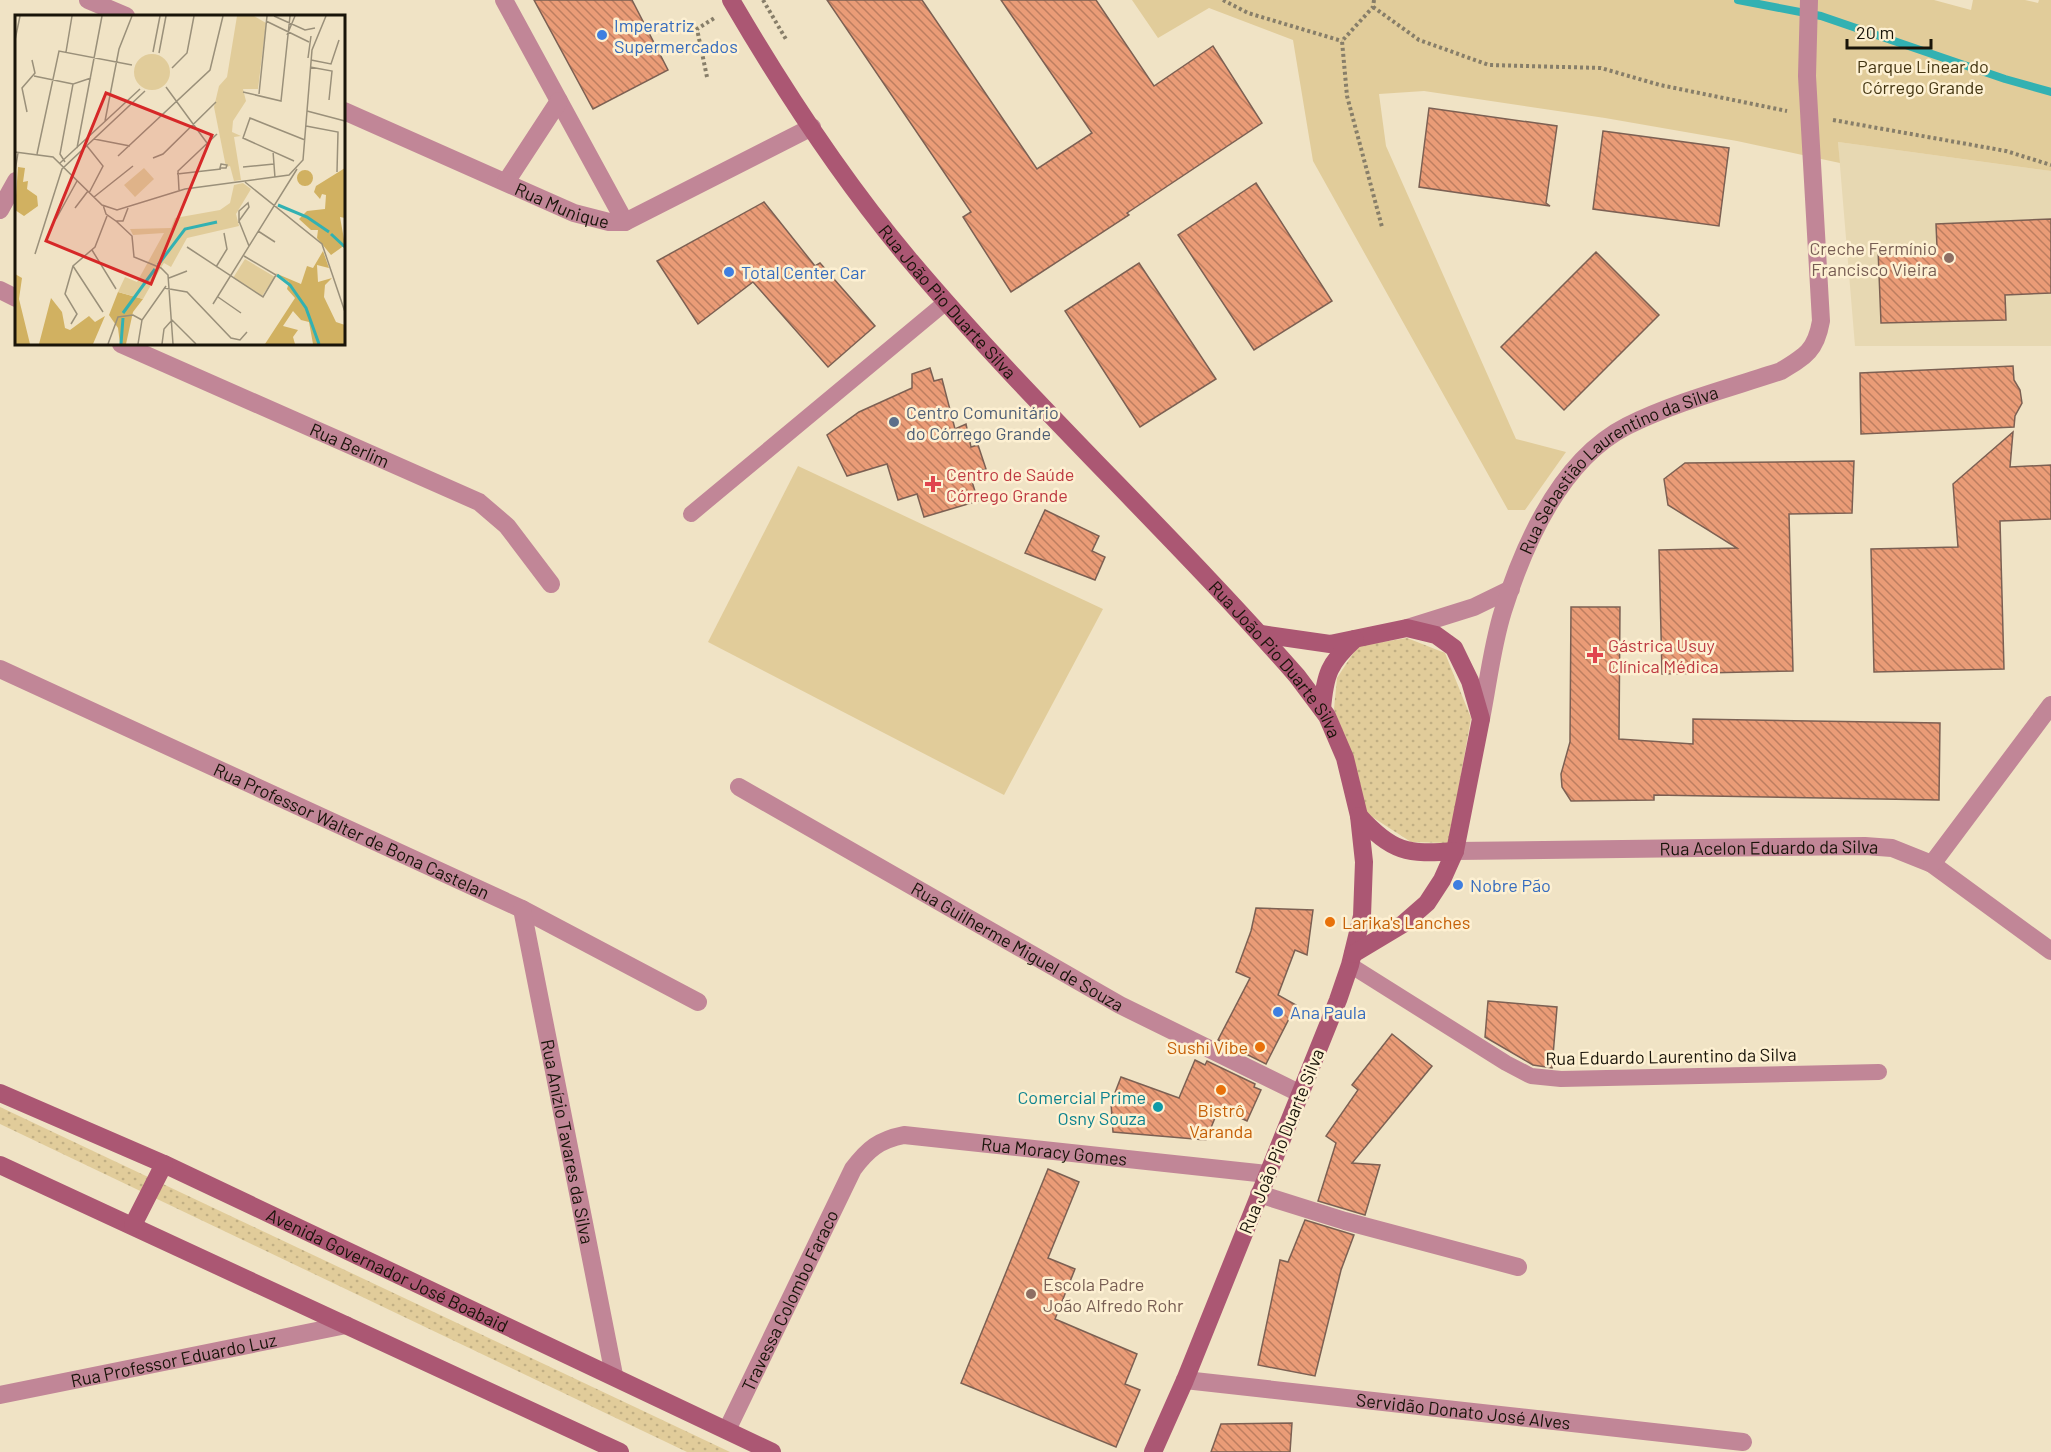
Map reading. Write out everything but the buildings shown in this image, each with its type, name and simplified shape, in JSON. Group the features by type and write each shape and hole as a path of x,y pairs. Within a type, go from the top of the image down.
{"main road":[{"name":"Rua João Pio Duarte Silva","path":"732,3 853,187 946,302 1261,634 1312,693 1345,758 1359,816 1364,862 1362,916 1352,959 1301,1094 1185,1380 1153,1452"},
{"path":"1261,634 1330,644 1407,628 1436,635 1454,648 1470,681 1481,719"},
{"path":"1322,709 1325,681 1334,658 1355,639"},
{"name":"Rua Sebastião Laurentino da Silva","path":"1352,959 1403,924 1427,903 1442,880 1455,851 1481,719"},
{"path":"1359,816 1381,840 1405,850 1428,854 1455,851"},
{"name":"Avenida Governador José Boabaid","path":"0,1093 164,1164 614,1375 772,1452"},
{"path":"133,1225 164,1164"},
{"path":"0,1165 620,1452"}],"street":[{"path":"88,0 116,15"},
{"path":"504,0 624,222"},
{"name":"Rua Sebastião Laurentino da Silva","path":"1481,719 1502,613 1524,552 1553,497 1583,459 1625,427 1781,371 1802,359 1817,342 1821,321 1809,116 1806,33 1809,0"},
{"path":"506,182 559,101"},
{"name":"Rua Munique","path":"345,111 591,219 624,222 812,127"},
{"path":"0,210 15,183"},
{"path":"0,290 15,298"},
{"name":"Rua Berlim","path":"123,345 479,502 507,526 551,584"},
{"path":"1407,628 1474,607 1511,589"},
{"name":"Rua Professor Walter de Bona Castelan","path":"0,669 522,909 698,1002"},
{"path":"1932,864 2051,705"},
{"name":"Rua Guilherme Miguel de Souza","path":"739,787 1120,1005 1301,1094"},
{"name":"Rua Acelon Eduardo da Silva","path":"1455,851 1865,846 1892,848 1932,864 2051,951"},
{"name":"Rua Anízio Tavares da Silva","path":"522,909 614,1375"},
{"name":"Rua Moracy Gomes","path":"854,1169 866,1151 882,1140 904,1135 1267,1174"},
{"name":"Travessa Colombo Faraco","path":"727,1430 854,1169"},
{"path":"1259,1194 1345,1221 1518,1267"},
{"name":"Rua Professor Eduardo Luz","path":"0,1395 346,1325"},
{"name":"Servidão Donato José Alves","path":"1185,1380 1743,1442"}],"lane":[{"path":"691,514 946,302"},
{"name":"Rua Eduardo Laurentino da Silva","path":"1352,959 1506,1063 1531,1076 1561,1079 1879,1072"}],"path":[{"path":"763,0 787,41"},
{"path":"1223,0 1248,13 1342,41"},
{"path":"1374,0 1373,7 1342,41 1347,96 1382,227"},
{"path":"707,77 697,29 732,3"},
{"path":"1373,7 1419,40 1489,65 1601,68 1660,85 1809,116 2006,151 2051,165"}],"shaded area":[{"name":"Creche Fermínio Francisco Vieira","path":"1838,142 2051,171 2051,346 1855,346"}],"green space":[{"name":"Parque Linear do Córrego Grande","path":"1132,0 1934,0 1971,10 1973,0 2025,0 2038,3 2039,0 2051,0 2051,171 1838,142 1840,163 1737,141 1605,118 1424,91 1379,94 1386,146 1516,439 1566,452 1525,510 1508,510 1313,161 1293,40 1209,8 1158,38"},
{"path":"798,466 1103,609 1004,795 708,642"},
{"path":"1407,638 1445,653 1471,718 1449,843 1411,842 1366,813 1354,761 1334,709 1337,678 1358,646"},
{"path":"0,1107 730,1452 687,1452 0,1124"}],"waterway":[{"path":"1738,0 1821,16 2005,79 2051,92"}],"place":[{"name":"Imperatriz Supermercados","path":"602,35"},
{"name":"Creche Fermínio Francisco Vieira","path":"1949,258"},
{"name":"Total Center Car","path":"729,272"},
{"name":"Centro Comunitário do Córrego Grande","path":"894,422"},
{"name":"Centro de Saúde Córrego Grande","path":"933,484"},
{"name":"Gástrica Usuy Clínica Médica","path":"1595,655"},
{"name":"Nobre Pão","path":"1458,885"},
{"name":"Larika's Lanches","path":"1330,922"},
{"name":"Ana Paula","path":"1278,1012"},
{"name":"Sushi Vibe","path":"1260,1047"},
{"name":"Bistrô Varanda","path":"1221,1090"},
{"name":"Comercial Prime Osny Souza","path":"1158,1107"},
{"name":"Escola Padre João Alfredo Rohr","path":"1031,1294"}]}
